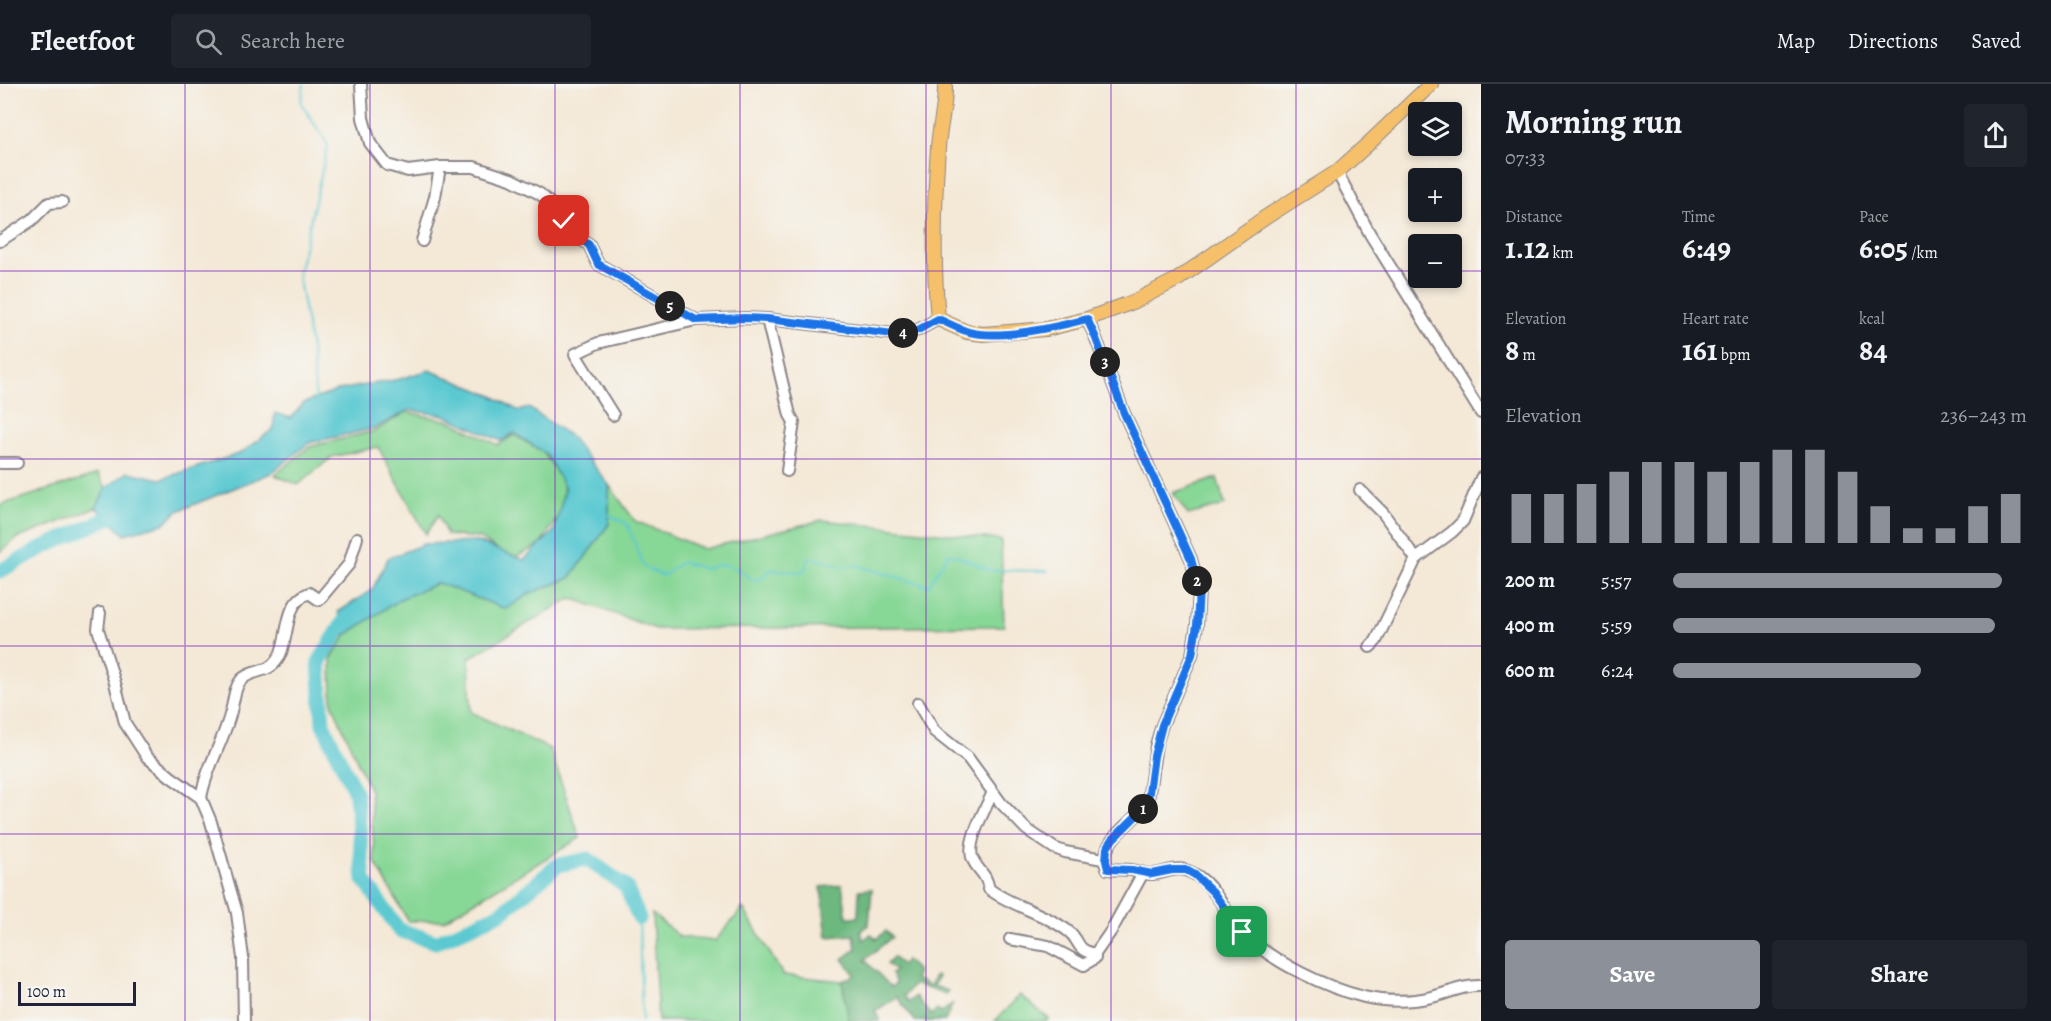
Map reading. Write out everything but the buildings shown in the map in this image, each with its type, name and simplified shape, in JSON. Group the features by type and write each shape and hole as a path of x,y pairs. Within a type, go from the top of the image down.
{"main road":[{"path":"945,84 946,95 938,145 935,202 938,319 967,332 983,334 1046,329 1087,319 1133,302 1178,279 1266,217 1337,172 1431,84"}],"street":[{"path":"361,84 363,118 370,143 387,165 408,171 440,167 474,167 511,179 540,194 555,208 573,233 589,245 598,264 696,320"},
{"path":"422,241 435,197 440,167"},
{"path":"1337,172 1370,234 1481,413"},
{"path":"0,241 32,220 49,203 62,202"},
{"path":"767,319 790,415 794,422 787,471"},
{"path":"614,415 575,354 598,343 696,320 767,319 894,334 918,330 938,319"},
{"path":"1087,319 1124,413 1191,559 1199,589 1197,625 1192,655 1159,735 1148,800 1145,807 1107,848 1108,869"},
{"path":"0,463 17,463"},
{"path":"1370,647 1376,641 1416,559 1463,521 1481,478"},
{"path":"1360,490 1383,513 1416,559"},
{"path":"201,798 209,769 228,724 242,679 273,667 283,648 294,604 309,593 319,600 349,564 357,538"},
{"path":"100,613 98,629 125,723 147,757 201,798 220,849 237,913 243,958 244,1021"},
{"path":"918,703 934,731 968,758 1001,803 1026,829 1044,842 1065,852 1103,859 1108,869"},
{"path":"993,792 979,822 971,851 973,859 988,881 989,889 998,896 1056,923 1071,933 1078,946 1095,954"},
{"path":"1108,869 1152,874 1180,869 1195,875 1213,892 1242,932 1252,941 1301,972 1351,993 1376,1000 1402,1000 1432,997 1455,989 1481,986"},
{"path":"1010,939 1048,946 1084,965 1095,958 1095,954 1112,931 1143,873"}],"green space":[{"path":"406,412 450,421 498,445 514,435 542,451 564,482 561,512 540,545 512,559 479,538 447,535 438,515 426,534 378,447 332,457 298,485 275,475 309,447 375,431"},
{"path":"98,474 106,488 96,508 16,539 0,552 0,505"},
{"path":"1217,478 1225,505 1188,515 1173,493"},
{"path":"609,485 635,521 704,549 822,520 1001,540 1004,626 656,629 571,598 469,658 471,712 550,749 580,838 444,920 408,921 375,862 370,791 332,703 331,659 346,635 400,599 438,583 506,609 531,593 570,578 609,524"},
{"path":"842,885 847,917 858,917 859,890 872,889 869,925 861,930 863,940 871,934 876,939 886,931 892,937 865,960 891,987 896,983 891,974 895,971 887,964 893,957 902,965 906,960 918,972 915,979 930,986 935,975 938,976 934,986 948,991 946,995 915,984 904,996 909,1002 915,996 931,1015 937,1009 941,1013 953,1003 945,1021 915,1021 897,997 875,1011 880,1021 849,1021 842,981 855,975 843,959 856,949 854,935 827,937 821,887"},
{"path":"743,908 783,975 842,981 849,1021 658,1021 652,914 680,937 715,941"},
{"path":"1020,995 1049,1019 1047,1021 995,1021"}],"water":[{"path":"429,370 491,395 519,411 529,408 571,437 609,485 609,524 570,578 531,593 506,609 438,583 400,599 346,635 338,612 372,590 388,558 424,544 477,542 524,560 554,531 565,489 547,455 514,433 501,441 444,415 409,410 375,428 309,443 271,473 178,511 163,524 124,534 96,508 106,488 128,472 161,479 241,453 273,429 275,413 291,418 304,403 339,390 400,379"}],"waterway":[{"path":"304,84 301,103 328,145 298,274 311,348 316,401"},
{"path":"0,571 44,547 126,510"},
{"path":"607,514 627,524 644,567 663,576 682,562 706,569 719,565 731,566 753,581 764,577 769,570 804,572 810,557 841,567 855,565 928,586 948,554 989,570 1048,571"},
{"path":"356,612 345,620 319,662 323,724 356,794 364,880 399,930 436,942 501,913 558,865 588,859 626,887 639,918"},
{"path":"639,918 642,1021"}],"route":[{"path":"564,221 573,233 589,245 598,264 696,320 767,319 894,334 918,330 938,319 967,332 983,334 1046,329 1087,319 1124,413 1191,559 1199,589 1197,625 1192,655 1162,725 1156,745 1148,800 1145,807 1107,848 1108,869 1152,874 1186,870 1205,883 1242,932"}]}
